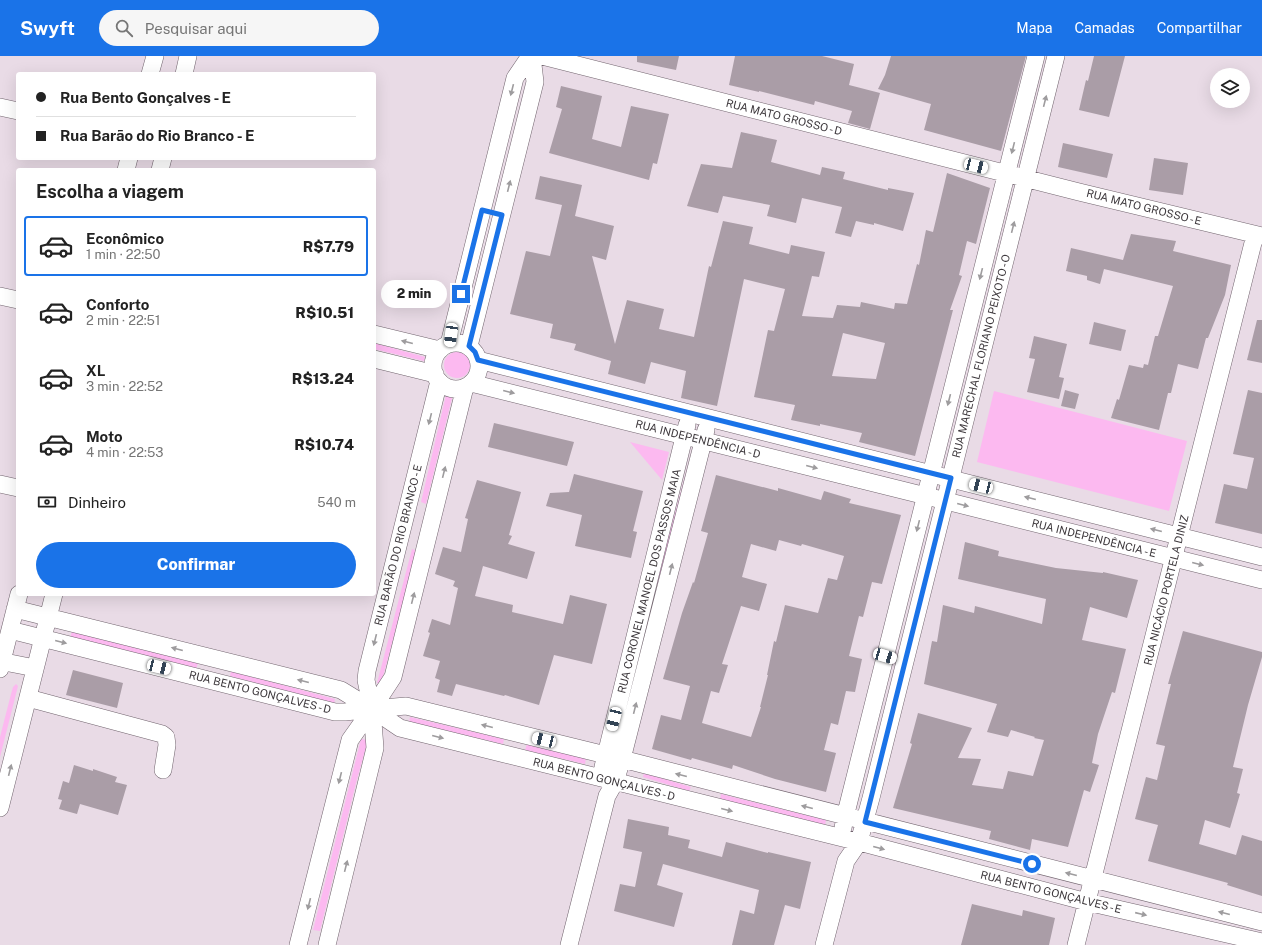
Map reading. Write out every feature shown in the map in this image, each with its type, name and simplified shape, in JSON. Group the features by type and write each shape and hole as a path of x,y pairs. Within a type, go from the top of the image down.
{"street":[{"path":"151,72 155,56"},
{"path":"184,72 188,56"},
{"path":"437,377 434,361 445,347 482,210 515,78 531,56"},
{"path":"376,360 437,377 448,387 459,388 468,385 474,380 479,370 474,353 502,215 535,82 531,56"},
{"name":"RUA MATO GROSSO - D","path":"542,56 1026,178"},
{"name":"RUA MARECHAL FLORIANO PEIXOTO - O","path":"846,861 841,838 845,817 1036,56"},
{"name":"RUA MARECHAL FLORIANO PEIXOTO - O","path":"824,945 846,861 860,842 1056,56"},
{"path":"0,107 16,111"},
{"name":"RUA MATO GROSSO - E","path":"1026,178 1259,236"},
{"path":"482,210 502,215"},
{"name":"RUA NICÁCIO PORTELA DINIZ","path":"1076,945 1179,536 1259,236"},
{"path":"0,296 16,300"},
{"path":"376,334 445,347 461,343 474,353"},
{"name":"RUA INDEPENDÊNCIA - D","path":"474,353 570,383 951,478"},
{"name":"RUA BARÃO DO RIO BRANCO - E","path":"326,945 375,748 372,709 366,680 367,671 405,520 437,377"},
{"path":"564,406 570,383"},
{"path":"298,945 350,740 393,677 430,527 468,385"},
{"name":"RUA INDEPENDÊNCIA - D","path":"468,385 564,406 926,496"},
{"name":"RUA CORONEL MANOEL DOS PASSOS MAIA","path":"569,945 614,758 646,592 690,413"},
{"name":"RUA CORONEL MANOEL DOS PASSOS MAIA","path":"614,758 664,596 709,418"},
{"path":"781,460 786,437"},
{"name":"RUA INDEPENDÊNCIA - E","path":"951,478 1262,557"},
{"path":"0,484 16,488"},
{"name":"RUA INDEPENDÊNCIA - E","path":"926,496 1262,580"},
{"path":"405,520 430,527"},
{"path":"646,592 664,596"},
{"path":"0,808 53,596"},
{"path":"17,601 1,664 35,668"},
{"name":"RUA BENTO GONÇALVES - D","path":"17,601 48,617 340,690 400,728 508,755 608,785 698,803 841,838"},
{"name":"RUA BENTO GONÇALVES - D","path":"10,630 335,712 406,706 845,817"},
{"path":"885,656 905,662"},
{"path":"202,678 208,657"},
{"path":"28,698 162,734 166,737 167,745 163,770"},
{"path":"508,755 513,733"},
{"path":"698,803 705,781"},
{"name":"RUA BENTO GONÇALVES - E","path":"845,817 1262,922"},
{"name":"RUA BENTO GONÇALVES - E","path":"841,838 1087,902 1262,942"}],"shaded area":[{"path":"376,344 425,357 424,361 376,349"},
{"path":"457,352 466,356 470,365 466,374 457,378 448,374 444,365 448,356"},
{"path":"994,391 1187,441 1169,511 977,462"},
{"path":"446,395 452,398 426,504 421,502"},
{"path":"630,442 669,452 662,480"},
{"path":"687,469 692,470 661,585 656,583"},
{"path":"412,549 417,551 381,684 377,683"},
{"path":"72,632 198,663 196,669 70,637"},
{"path":"231,671 335,699 334,704 230,676"},
{"path":"16,684 18,686 0,757 0,737 13,687"},
{"path":"410,717 504,739 503,744 409,722"},
{"path":"361,739 368,740 320,931 313,930"},
{"path":"527,744 586,758 585,764 525,750"},
{"path":"644,773 691,787 689,791 643,777"},
{"path":"721,794 826,820 825,825 720,799"}],"building":[{"path":"637,56 679,56 676,70 637,62"},
{"path":"735,56 822,56 854,64 849,85 880,93 870,129 848,123 852,111 815,101 814,105 729,85"},
{"path":"891,56 1026,56 1001,151 924,130 931,104 878,89 885,75"},
{"path":"1094,56 1125,56 1109,117 1079,110 1086,80 1088,81"},
{"path":"561,86 602,96 592,139 621,147 631,106 669,114 657,164 653,163 649,180 549,153 562,109 556,107"},
{"path":"741,132 777,140 771,162 820,175 822,167 845,172 843,179 888,190 888,188 914,193 903,231 874,223 874,225 856,221 851,237 835,233 842,207 802,198 796,223 767,216 770,205 723,196 718,213 687,206 701,164 732,168"},
{"path":"1063,143 1113,154 1107,178 1058,167"},
{"path":"1154,158 1188,163 1183,195 1149,190"},
{"path":"947,173 990,188 976,244 967,241 959,275 962,276 950,310 953,310 915,456 859,442 862,433 820,424 820,426 791,420 795,405 754,397 768,330 774,331 785,289 744,279 717,406 681,398 686,371 651,362 645,384 608,374 611,361 574,350 576,344 550,338 553,324 510,314 526,251 550,256 562,205 535,199 540,176 582,185 575,216 614,226 606,260 592,256 615,344 627,300 664,309 659,329 694,337 709,266 711,267 723,221 753,227 749,244 789,254 791,245 825,252 819,277 812,276 802,316 833,318 837,305 860,307 861,302 894,309 895,303 907,304 917,264 919,265 926,230 933,232","holes":["843,333 885,343 876,379 832,376"]},
{"path":"1131,234 1176,241 1173,251 1231,265 1225,295 1208,338 1206,338 1198,369 1178,364 1171,393 1168,393 1159,430 1111,418 1117,399 1119,400 1129,365 1143,368 1144,364 1148,365 1155,336 1158,336 1173,286 1104,269 1100,284 1087,280 1087,276 1066,271 1071,248 1123,260"},
{"path":"1257,320 1262,320 1262,363 1247,360"},
{"path":"1094,322 1126,330 1121,351 1089,344"},
{"path":"1034,336 1067,344 1059,377 1064,378 1059,399 1027,392 1035,359 1029,358"},
{"path":"1065,390 1079,394 1075,409 1061,406"},
{"path":"1248,390 1262,393 1262,534 1215,523 1224,484 1247,489 1254,458 1233,454"},
{"path":"494,423 574,442 567,466 488,447"},
{"path":"574,474 643,491 633,531 637,532 631,558 575,546 582,515 546,506 550,493 569,492"},
{"path":"716,475 778,491 778,488 821,500 824,491 851,499 849,503 901,515 882,584 872,582 863,617 859,616 849,656 862,659 855,692 846,691 838,725 831,723 824,750 836,753 826,792 775,779 733,765 732,769 692,758 691,760 652,749 661,715 681,720 690,686 663,679 682,613 693,582 694,583 708,533 701,531","holes":["779,540 801,546 802,544 844,556 837,580 828,578 818,613 785,605 776,642 774,641 761,707 751,737 702,723 711,691 719,693 728,665 722,664 741,606 759,611 767,584 742,577 751,544 776,551"]},
{"path":"477,480 521,492 509,535 512,536 508,544 535,552 527,579 483,566 475,596 513,605 512,612 563,624 570,595 607,604 592,664 554,655 539,705 505,695 456,684 452,696 437,692 440,680 435,678 440,661 423,656 430,633 428,632 432,619 450,625 458,588 453,586 455,581 435,574 443,547 461,552 468,519 465,518"},
{"path":"965,542 999,551 998,556 1056,568 1103,572 1138,580 1127,618 1090,607 1082,640 1126,649 1115,693 1112,692 1098,734 1092,763 1099,765 1090,792 1084,790 1068,847 1032,839 1030,850 989,839 991,831 893,808 912,744 910,743 918,713 972,728 958,758 981,759 972,785 1003,789 1008,771 1033,776 1044,740 1011,730 1008,737 987,732 997,704 924,684 932,641 937,642 943,605 974,613 975,606 1042,624 1046,599 958,579"},
{"path":"1183,631 1262,652 1262,657 1248,705 1233,767 1243,769 1237,793 1240,794 1230,828 1205,820 1199,844 1236,855 1242,835 1262,841 1262,896 1227,885 1228,883 1148,861 1158,825 1135,819 1146,777 1157,780 1165,746 1156,744 1171,684 1168,684"},
{"path":"73,670 123,683 117,708 66,695"},
{"path":"74,765 93,771 93,769 117,777 115,782 127,785 118,815 80,804 77,814 59,809 62,800 58,799 63,781 69,783"},
{"path":"628,819 669,827 668,835 690,840 688,848 722,857 726,842 811,862 800,909 785,905 774,945 732,945 740,910 754,914 759,890 663,864 657,885 683,893 674,927 614,911 620,884 635,887 642,852 623,848"},
{"path":"972,904 1022,916 1023,910 1055,918 1049,945 961,945"}],"route":[{"path":"461,294 482,210 502,215 469,346 475,352 478,360 951,478 865,822 1032,864"}]}
